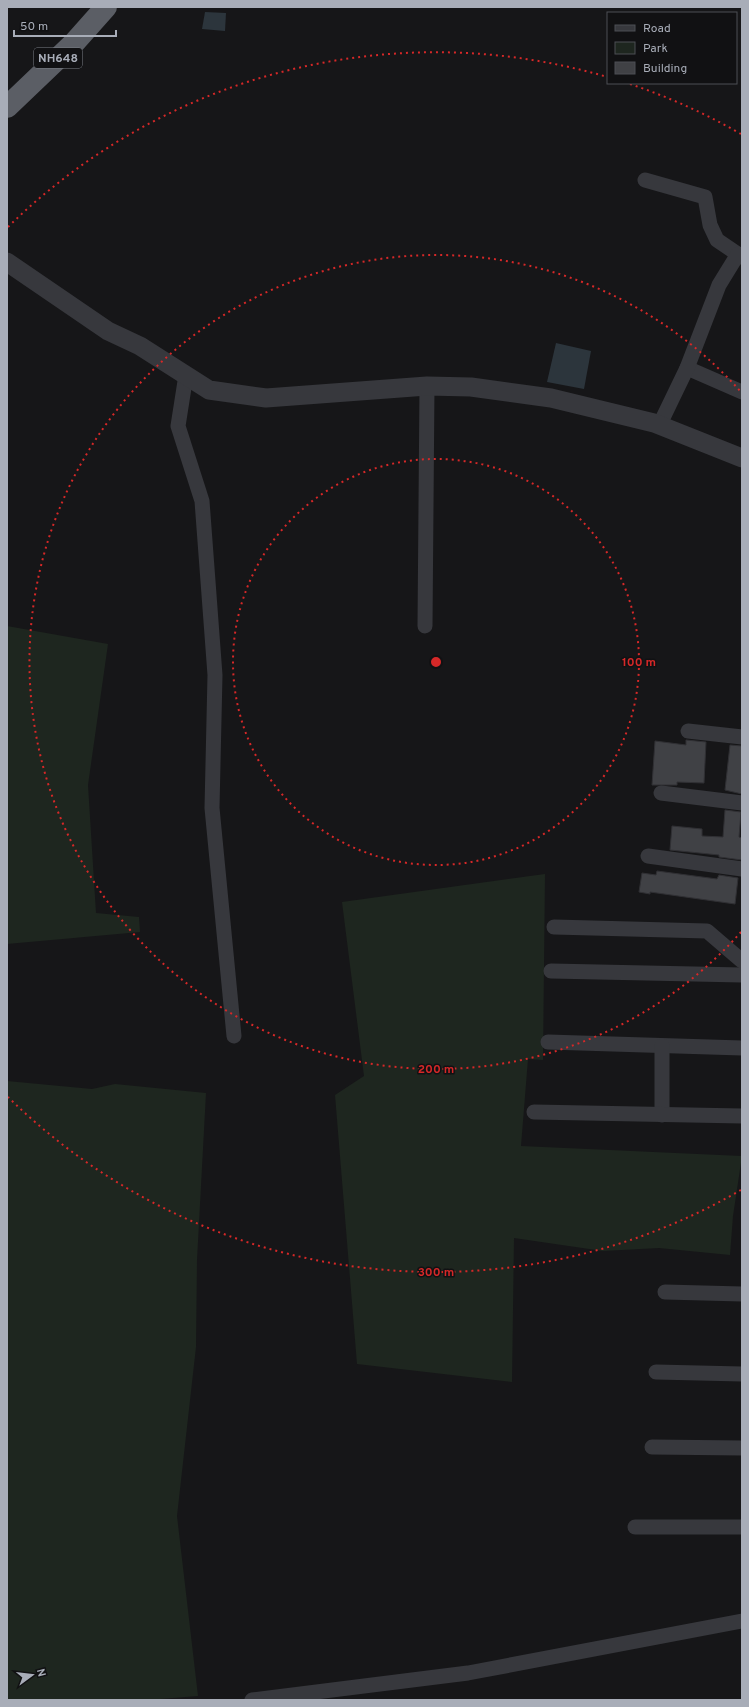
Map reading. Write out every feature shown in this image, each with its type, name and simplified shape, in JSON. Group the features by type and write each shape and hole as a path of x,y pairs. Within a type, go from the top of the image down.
{"highway":[{"name":"NH648","path":"7,107 74,44 106,7"}],"street":[{"path":"645,180 705,197 710,225 718,240 740,256 719,285 687,368 660,424"},
{"path":"7,262 108,331 140,346 209,390 266,398 427,386 471,387 551,398 660,424 742,458"},
{"path":"687,368 742,392"},
{"path":"186,375 178,426 202,501 214,675 212,808 234,1036"},
{"path":"425,626 427,386"},
{"path":"688,731 742,737"},
{"path":"661,793 742,804"},
{"path":"648,856 742,869"},
{"path":"554,927 707,931 742,961"},
{"path":"552,971 742,975"},
{"path":"548,1042 742,1048"},
{"path":"662,1046 662,1115"},
{"path":"534,1112 742,1116"},
{"path":"665,1292 742,1294"},
{"path":"656,1372 742,1374"},
{"path":"652,1447 742,1448"},
{"path":"635,1527 742,1527"},
{"path":"252,1700 468,1673 742,1621"}],"green space":[{"path":"7,626 108,644 88,785 96,913 139,917 140,932 7,944"},
{"path":"545,874 543,1060 528,1059 521,1146 742,1156 733,1216 730,1255 659,1248 603,1251 514,1238 512,1382 357,1364 335,1095 364,1076 342,902"},
{"path":"7,1081 92,1089 115,1084 206,1093 197,1260 196,1347 177,1516 198,1696 148,1700 7,1700"}],"shaded area":[{"path":"205,12 226,13 225,31 202,29"},
{"path":"556,343 591,351 584,389 547,382"}],"building":[{"path":"686,740 706,742 704,783 677,782 677,785 652,785 655,741 686,745"},
{"path":"730,745 742,746 742,794 725,790"},
{"path":"725,810 741,812 739,837 742,838 742,860 719,857 719,855 670,850 672,826 702,829 702,836 723,837"},
{"path":"657,871 717,879 719,875 738,878 735,904 650,892 650,894 639,892 642,873 656,875"}]}
